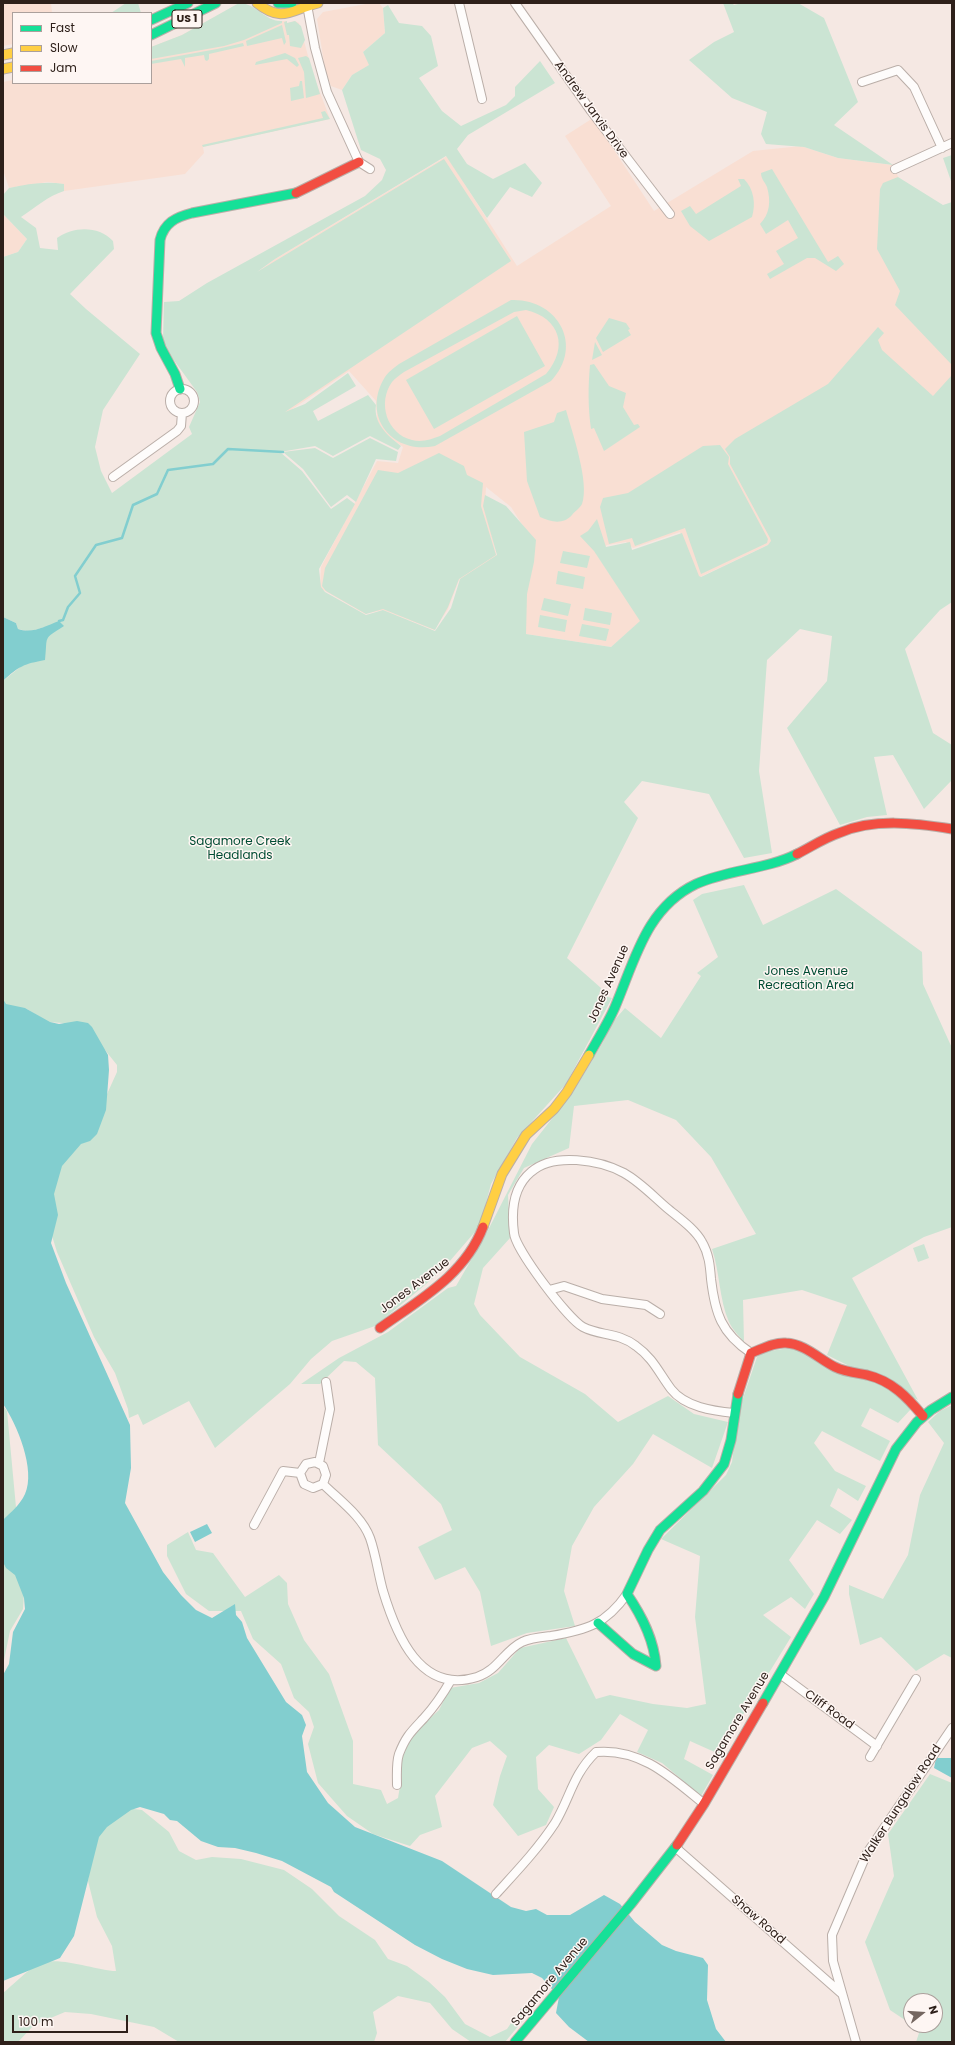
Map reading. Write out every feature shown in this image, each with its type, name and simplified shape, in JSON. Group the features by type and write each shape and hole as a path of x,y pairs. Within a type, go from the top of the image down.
{"street":[{"name":"US 1","path":"152,20 188,3"},
{"name":"US 1","path":"152,35 216,3"},
{"path":"257,3 269,11 280,13 300,11 303,4"},
{"path":"278,3 292,3"},
{"path":"303,4 318,3"},
{"path":"459,3 482,99"},
{"name":"Andrew Jarvis Drive","path":"515,3 591,111 670,214"},
{"path":"303,4 321,74 332,104 359,162 370,168"},
{"path":"862,82 898,70 914,86 942,148"},
{"path":"895,169 952,143"},
{"path":"180,389 175,371 159,347 156,333 160,240 164,227 176,218 192,213 293,194 350,165 359,162"},
{"path":"180,389 190,392 194,401 191,409 182,413 173,410 170,403 172,394 180,389"},
{"path":"113,477 177,431 180,426 182,413"},
{"name":"Jones Avenue","path":"380,1328 446,1280 461,1266 472,1250 482,1230 502,1174 526,1135 554,1109 572,1086 614,1009 648,926 674,896 702,881 771,865 840,832 866,825 929,825 952,829"},
{"path":"734,1413 692,1405 682,1399 671,1389 662,1374 645,1353 623,1338 585,1328 577,1323 549,1290 514,1238 512,1220 515,1196 522,1180 536,1166 556,1160 582,1160 623,1172 635,1180 674,1213 701,1240 708,1253 713,1292 718,1315 723,1327 751,1353"},
{"path":"549,1290 564,1286 602,1299 641,1304 660,1314"},
{"path":"323,1484 364,1525 370,1538 383,1590 395,1626 407,1648 421,1666 439,1677 451,1680 468,1680 489,1672 521,1642 576,1632 598,1623 613,1612 627,1594 648,1550 660,1530 703,1491 724,1464 731,1440 734,1413 742,1376 751,1353 777,1343 788,1343 800,1346 836,1367 873,1377 893,1385 909,1398 923,1416"},
{"path":"319,1463 330,1409 326,1382"},
{"name":"Sagamore Avenue","path":"515,2042 631,1904 675,1847 704,1804 824,1597 896,1449 906,1434 923,1416 952,1397"},
{"path":"310,1462 319,1463 325,1470 326,1474 323,1484 313,1488 308,1487 301,1479 300,1473 306,1464 310,1462"},
{"path":"254,1525 284,1471 300,1473"},
{"path":"598,1623 629,1651 650,1665 656,1666 654,1646 650,1636 627,1594"},
{"name":"Cliff Road","path":"780,1674 877,1746"},
{"path":"870,1757 916,1679"},
{"path":"397,1785 398,1756 412,1728 423,1719 436,1703 451,1680"},
{"name":"Walker Bungalow Road","path":"856,2042 831,1953 832,1935 867,1853 952,1728"},
{"path":"496,1894 548,1834 556,1821 580,1771 596,1752 612,1751 653,1765 666,1772 704,1804"},
{"name":"Shaw Road","path":"675,1847 842,1993"}],"shaded area":[{"path":"3,3 51,3 52,12 12,12 12,44 3,46"},
{"path":"244,3 274,21 287,21 287,23 295,21 299,23 313,74 330,119 203,147 204,153 185,174 64,191 63,184 48,182 9,188 3,170 3,82 12,80 12,84 152,84 152,47 182,35 236,5"},
{"path":"371,3 379,3 383,8 385,33 363,52 370,65 352,75 342,90 331,86 325,69 317,19 323,12"},
{"path":"593,118 654,211 753,151 801,146 838,158 893,165 900,181 952,358 952,379 774,542 696,579 680,532 633,548 626,542 607,545 596,553 641,621 611,647 526,634 526,531 511,507 486,487 485,507 497,557 459,580 448,609 434,630 383,610 365,614 320,588 321,567 377,461 398,463 403,447 383,433 377,419 376,401 349,371 285,414 224,297 275,259 447,156 517,266 611,206 565,136"},
{"path":"3,214 27,239 18,252 3,257"}],"green space":[{"path":"126,3 138,3 141,12 112,12"},
{"path":"239,3 250,6 270,19 282,21 282,23 244,40 224,46 152,59 152,47 182,35"},
{"path":"723,3 732,3 734,5 742,3 798,3 824,18 858,102 834,125 893,165 838,158 804,147 766,144 761,134 767,112 732,98 689,60 714,42 734,32"},
{"name":"Sagamore Creek Headlands","path":"388,5 399,23 422,26 431,36 438,66 419,78 442,111 461,126 506,105 515,96 515,87 540,61 555,83 468,135 457,149 467,164 493,179 525,163 542,183 532,197 510,187 487,218 446,156 275,259 257,272 444,159 511,261 285,412 305,404 348,373 356,386 313,411 318,421 368,395 376,405 377,418 382,428 401,446 398,450 370,436 333,456 315,446 280,452 302,471 331,509 347,498 355,504 319,569 321,587 325,592 366,615 383,610 435,631 451,608 460,579 497,555 483,506 485,495 506,506 536,540 534,562 527,594 526,634 611,647 640,621 594,551 580,536 588,531 597,519 606,547 630,542 632,550 682,533 699,576 701,577 768,545 771,541 770,538 730,464 730,457 725,449 735,439 828,384 878,327 884,333 878,340 882,350 933,396 952,375 952,602 940,610 905,649 933,733 952,745 952,780 924,809 893,755 874,757 887,815 867,817 840,825 787,728 827,681 832,636 800,629 767,660 759,771 772,853 744,858 709,794 642,781 624,802 638,818 567,958 601,988 599,995 612,998 566,1084 517,1138 491,1184 480,1226 443,1269 425,1285 375,1326 332,1341 311,1359 290,1384 215,1448 189,1401 143,1425 138,1414 129,1418 128,1409 115,1373 94,1337 57,1252 48,1223 45,1191 107,1094 117,1072 117,1065 105,1050 63,1023 48,1022 27,1009 3,1005 3,681 46,646 45,641 48,637 44,627 31,631 25,631 18,629 16,623 3,617 3,257 18,252 27,239 3,214 3,195 9,188 23,185 36,183 64,184 64,191 47,199 21,217 36,228 40,248 58,250 57,238 71,231 86,229 101,233 113,241 114,249 70,294 140,354 103,410 95,447 101,471 112,493 192,434 189,427 200,402 197,392 168,352 163,340 164,302 179,301 207,283 365,196 382,180 386,170 380,159 361,150 342,90 352,75 369,65 363,52 385,33 383,8"},
{"path":"287,21 287,23 295,21 301,26 305,40 301,48 290,46 289,35 287,35 284,22"},
{"path":"282,25 286,42 284,45 282,38 247,46 246,41"},
{"path":"243,43 244,46 209,54 209,59 207,61 205,60 204,55 185,58 185,67 181,59 152,64 152,61"},
{"path":"285,53 295,58 299,65 297,67 287,59 255,65 256,62"},
{"path":"306,56 309,58 320,94 306,98 304,72 298,58"},
{"path":"300,81 302,81 304,98 291,101 290,88 299,86"},
{"path":"325,111 330,119 203,147 202,145 323,118 321,112"},
{"path":"952,155 952,184 943,158"},
{"path":"772,169 828,262 838,256 844,264 836,271 815,258 807,258 770,279 767,274 784,264 776,251 798,238 788,220 766,234 760,224 766,216 769,207 767,187 762,179 761,173"},
{"path":"898,177 943,205 952,202 952,365 895,305 900,291 877,249 880,189 883,183"},
{"path":"738,179 744,179 752,192 754,207 752,217 709,241 690,226 681,211 690,206 696,214 741,186"},
{"path":"511,300 527,301 541,307 553,315 561,326 565,339 566,353 561,367 551,381 435,446 420,447 406,444 394,438 385,430 379,418 377,406 378,392 386,375 399,364","holes":["526,310 538,314 547,320 553,327 559,344 553,364 546,374 440,436 423,441 416,441 403,437 391,425 387,417 385,399 392,382 404,372 514,312"]},
{"path":"517,316 545,366 434,429 406,380"},
{"path":"609,318 626,323 630,329 628,330 631,335 603,352 596,338"},
{"path":"595,342 602,355 592,360"},
{"path":"594,364 609,386 626,393 623,407 634,425 638,424 640,427 604,451 594,428 591,429 590,421 589,373 590,365"},
{"path":"566,410 582,471 584,495 582,504 572,515 565,520 557,522 540,517 527,481 524,432 554,422 557,413"},
{"path":"370,438 398,452 396,461 376,459 356,502 347,495 331,507 303,469 283,452 315,448 333,458"},
{"path":"720,445 729,457 728,464 768,539 767,543 701,574 685,528 635,546 632,538 609,544 600,507 603,498 628,493 703,446"},
{"path":"439,453 464,466 467,475 483,483 481,506 496,555 459,579 448,607 435,630 383,609 366,614 326,591 322,586 325,568 378,470 398,473"},
{"path":"563,551 590,556 587,568 560,563"},
{"path":"558,571 585,577 583,589 556,584"},
{"path":"544,598 571,604 568,616 541,610"},
{"path":"585,608 612,613 610,625 583,620"},
{"path":"540,615 567,620 565,632 538,627"},
{"path":"582,624 609,629 606,641 579,636"},
{"name":"Jones Avenue Recreation Area","path":"744,885 763,925 836,889 922,952 923,984 952,1048 952,1227 924,1237 852,1278 918,1400 827,1355 847,1305 802,1290 743,1300 744,1342 729,1322 721,1295 717,1267 712,1249 756,1234 711,1157 676,1120 628,1100 574,1106 569,1148 524,1168 508,1195 510,1238 483,1268 474,1304 480,1315 520,1357 585,1394 618,1422 668,1396 694,1414 728,1422 712,1468 653,1434 633,1464 594,1507 572,1546 564,1591 575,1626 527,1633 491,1646 480,1592 465,1567 435,1580 418,1547 452,1530 441,1504 378,1445 375,1378 356,1362 344,1361 320,1384 301,1384 339,1358 388,1332 448,1288 456,1286 485,1236 532,1144 573,1092 603,1042 612,1023 625,1008 661,1038 701,976 697,973 718,957 693,900 702,894"},
{"path":"924,1244 929,1258 918,1262 913,1248"},
{"path":"795,1347 891,1388 911,1409 898,1423 870,1408 861,1426 890,1441 880,1461 822,1431 814,1443 835,1471 866,1486 858,1501 838,1488 830,1506 852,1520 840,1534 817,1520 789,1560 814,1594 805,1609 791,1597 763,1615 791,1637 719,1754 690,1741 684,1759 713,1775 701,1796 662,1763 637,1752 648,1730 620,1714 601,1740 579,1754 549,1745 536,1757 538,1789 554,1807 546,1825 518,1836 493,1805 500,1776 507,1756 490,1741 472,1748 435,1796 442,1827 420,1835 410,1846 373,1834 347,1816 318,1783 308,1744 314,1727 309,1712 294,1698 281,1664 253,1639 241,1611 209,1611 186,1594 167,1556 167,1545 188,1532 196,1550 213,1553 245,1597 279,1575 287,1583 288,1604 304,1640 329,1674 353,1741 353,1784 381,1790 387,1804 398,1798 401,1780 402,1756 415,1732 439,1710 450,1688 479,1683 498,1673 520,1648 566,1638 596,1699 610,1695 653,1704 687,1708 706,1704 695,1617 700,1556 661,1539 726,1475 732,1462 738,1413 757,1357 764,1352"},
{"path":"952,1405 952,1658 944,1654 916,1671 881,1637 860,1645 849,1594 849,1585 883,1599 908,1555 920,1495 944,1443 928,1422 940,1411"},
{"path":"3,1406 7,1411 24,1593 23,1609 10,1631 3,1665"},
{"path":"930,1774 952,1783 952,2042 916,2042 919,2033 943,2033 943,1993 903,1993 903,2019 890,2010 865,1942 894,1876 888,1834"},
{"path":"125,1808 142,1810 169,1832 179,1851 196,1860 212,1857 241,1859 284,1870 312,1889 339,1916 375,1940 388,1959 407,1966 429,1982 445,1997 465,2024 490,2037 507,2029 521,2008 529,2004 535,2006 505,2042 471,2042 452,2029 430,2003 398,1996 373,2012 377,2033 374,2042 179,2042 154,2027 91,2014 65,2012 34,2025 18,2042 3,2042 3,1993 35,1966 56,1961 116,1971 112,1946 97,1917 88,1881 92,1841"}],"water":[{"path":"3,617 16,623 18,629 29,631 39,629 59,621 64,626 47,639 45,660 22,666 3,681"},
{"path":"3,999 6,1004 25,1008 50,1022 59,1024 77,1021 88,1023 92,1027 108,1055 109,1070 106,1110 97,1134 90,1141 81,1144 62,1166 54,1194 58,1215 51,1243 66,1283 130,1425 131,1468 125,1503 163,1572 181,1595 196,1610 212,1618 235,1604 236,1615 242,1622 247,1638 286,1702 302,1715 306,1725 302,1736 307,1772 328,1803 355,1827 442,1861 511,1907 526,1911 536,1909 547,1915 570,1915 604,1895 620,1904 635,1922 662,1945 676,1951 703,1958 708,1965 707,2000 716,2029 726,2042 589,2042 569,2027 556,2013 559,1997 542,1978 532,1973 493,1975 467,1969 442,1959 415,1945 334,1892 331,1887 282,1861 235,1848 218,1847 201,1841 177,1821 170,1820 164,1814 140,1807 131,1810 107,1827 99,1837 74,1936 60,1958 3,1981 3,1675 9,1664 13,1632 25,1609 24,1598 15,1575 6,1568 3,1562 3,1520 21,1502 28,1484 28,1473 27,1460 19,1435 3,1404"},
{"path":"207,1524 212,1533 195,1542 190,1532"},
{"path":"936,1758 952,1758 952,1778 934,1768"}],"waterway":[{"path":"59,621 63,620 68,607 80,593 75,576 96,545 122,538 133,505 157,494 168,470 213,464 228,449 283,452"}],"traffic: fast":[{"path":"152,20 188,3"},
{"path":"152,35 216,3"},
{"path":"278,3 292,3"},
{"path":"180,389 175,374 161,348 156,333 160,240 164,229 176,219 192,213 296,193"},
{"path":"589,1055 615,1007 644,937 665,907 679,894 696,884 721,875 772,863 797,854"},
{"path":"598,1623 633,1654 656,1666 650,1637 638,1611 627,1594 648,1550 660,1530 703,1491 724,1464 731,1440 738,1394"},
{"path":"763,1703 824,1597 896,1449 917,1422 931,1410 952,1397"},
{"path":"515,2042 631,1904 677,1845"}],"traffic: slow":[{"path":"257,3 274,13 281,14 318,3"},
{"path":"3,55 12,53"},
{"path":"3,69 12,67"},
{"path":"483,1227 502,1174 526,1135 554,1109 567,1092 589,1055"}],"traffic: jam":[{"path":"296,193 359,162"},
{"path":"797,854 833,835 866,825 895,823 952,829"},
{"path":"380,1328 425,1296 453,1273 475,1244 483,1227"},
{"path":"738,1394 751,1353 773,1345 786,1343 806,1349 839,1369 867,1375 884,1381 905,1396 923,1416"},
{"path":"677,1845 704,1804 763,1703"}]}
